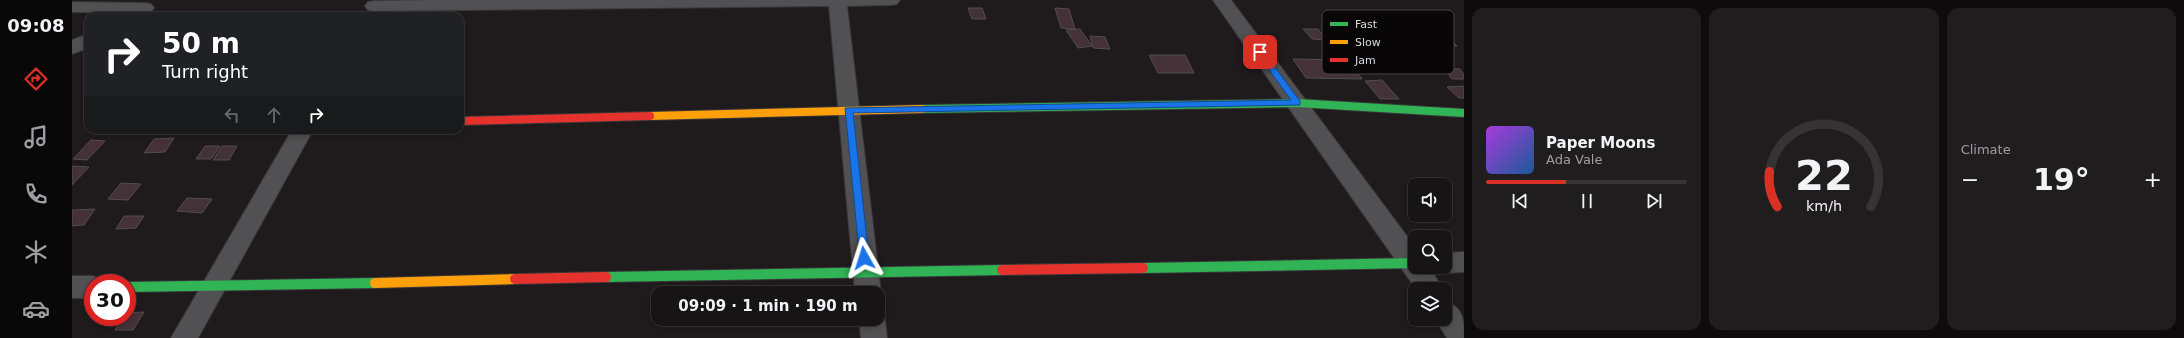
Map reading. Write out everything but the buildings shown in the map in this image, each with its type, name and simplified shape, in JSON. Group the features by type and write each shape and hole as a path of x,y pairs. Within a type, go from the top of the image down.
{"street":[{"path":"373,7 891,0"},
{"path":"1222,0 1408,255"},
{"path":"837,1 867,283"},
{"path":"72,7 144,8"},
{"path":"72,48 84,42"},
{"path":"464,121 848,110 1297,103 1464,113"},
{"path":"184,338 301,134"},
{"path":"1452,263 1464,262"},
{"path":"136,287 867,283 1408,265"},
{"path":"72,287 84,287"},
{"path":"1452,323 1462,338"},
{"path":"873,326 874,338"}],"traffic: fast":[{"path":"922,109 1297,103 1464,113"},
{"path":"1143,268 1408,263"},
{"path":"606,277 1002,270"},
{"path":"136,287 375,283"}],"traffic: slow":[{"path":"650,116 922,109"},
{"path":"375,283 515,279"}],"traffic: jam":[{"path":"464,121 650,116"},
{"path":"1002,270 1143,268"},
{"path":"515,279 606,277"}],"route":[{"path":"864,258 848,110 1297,103 1260,52"}]}
